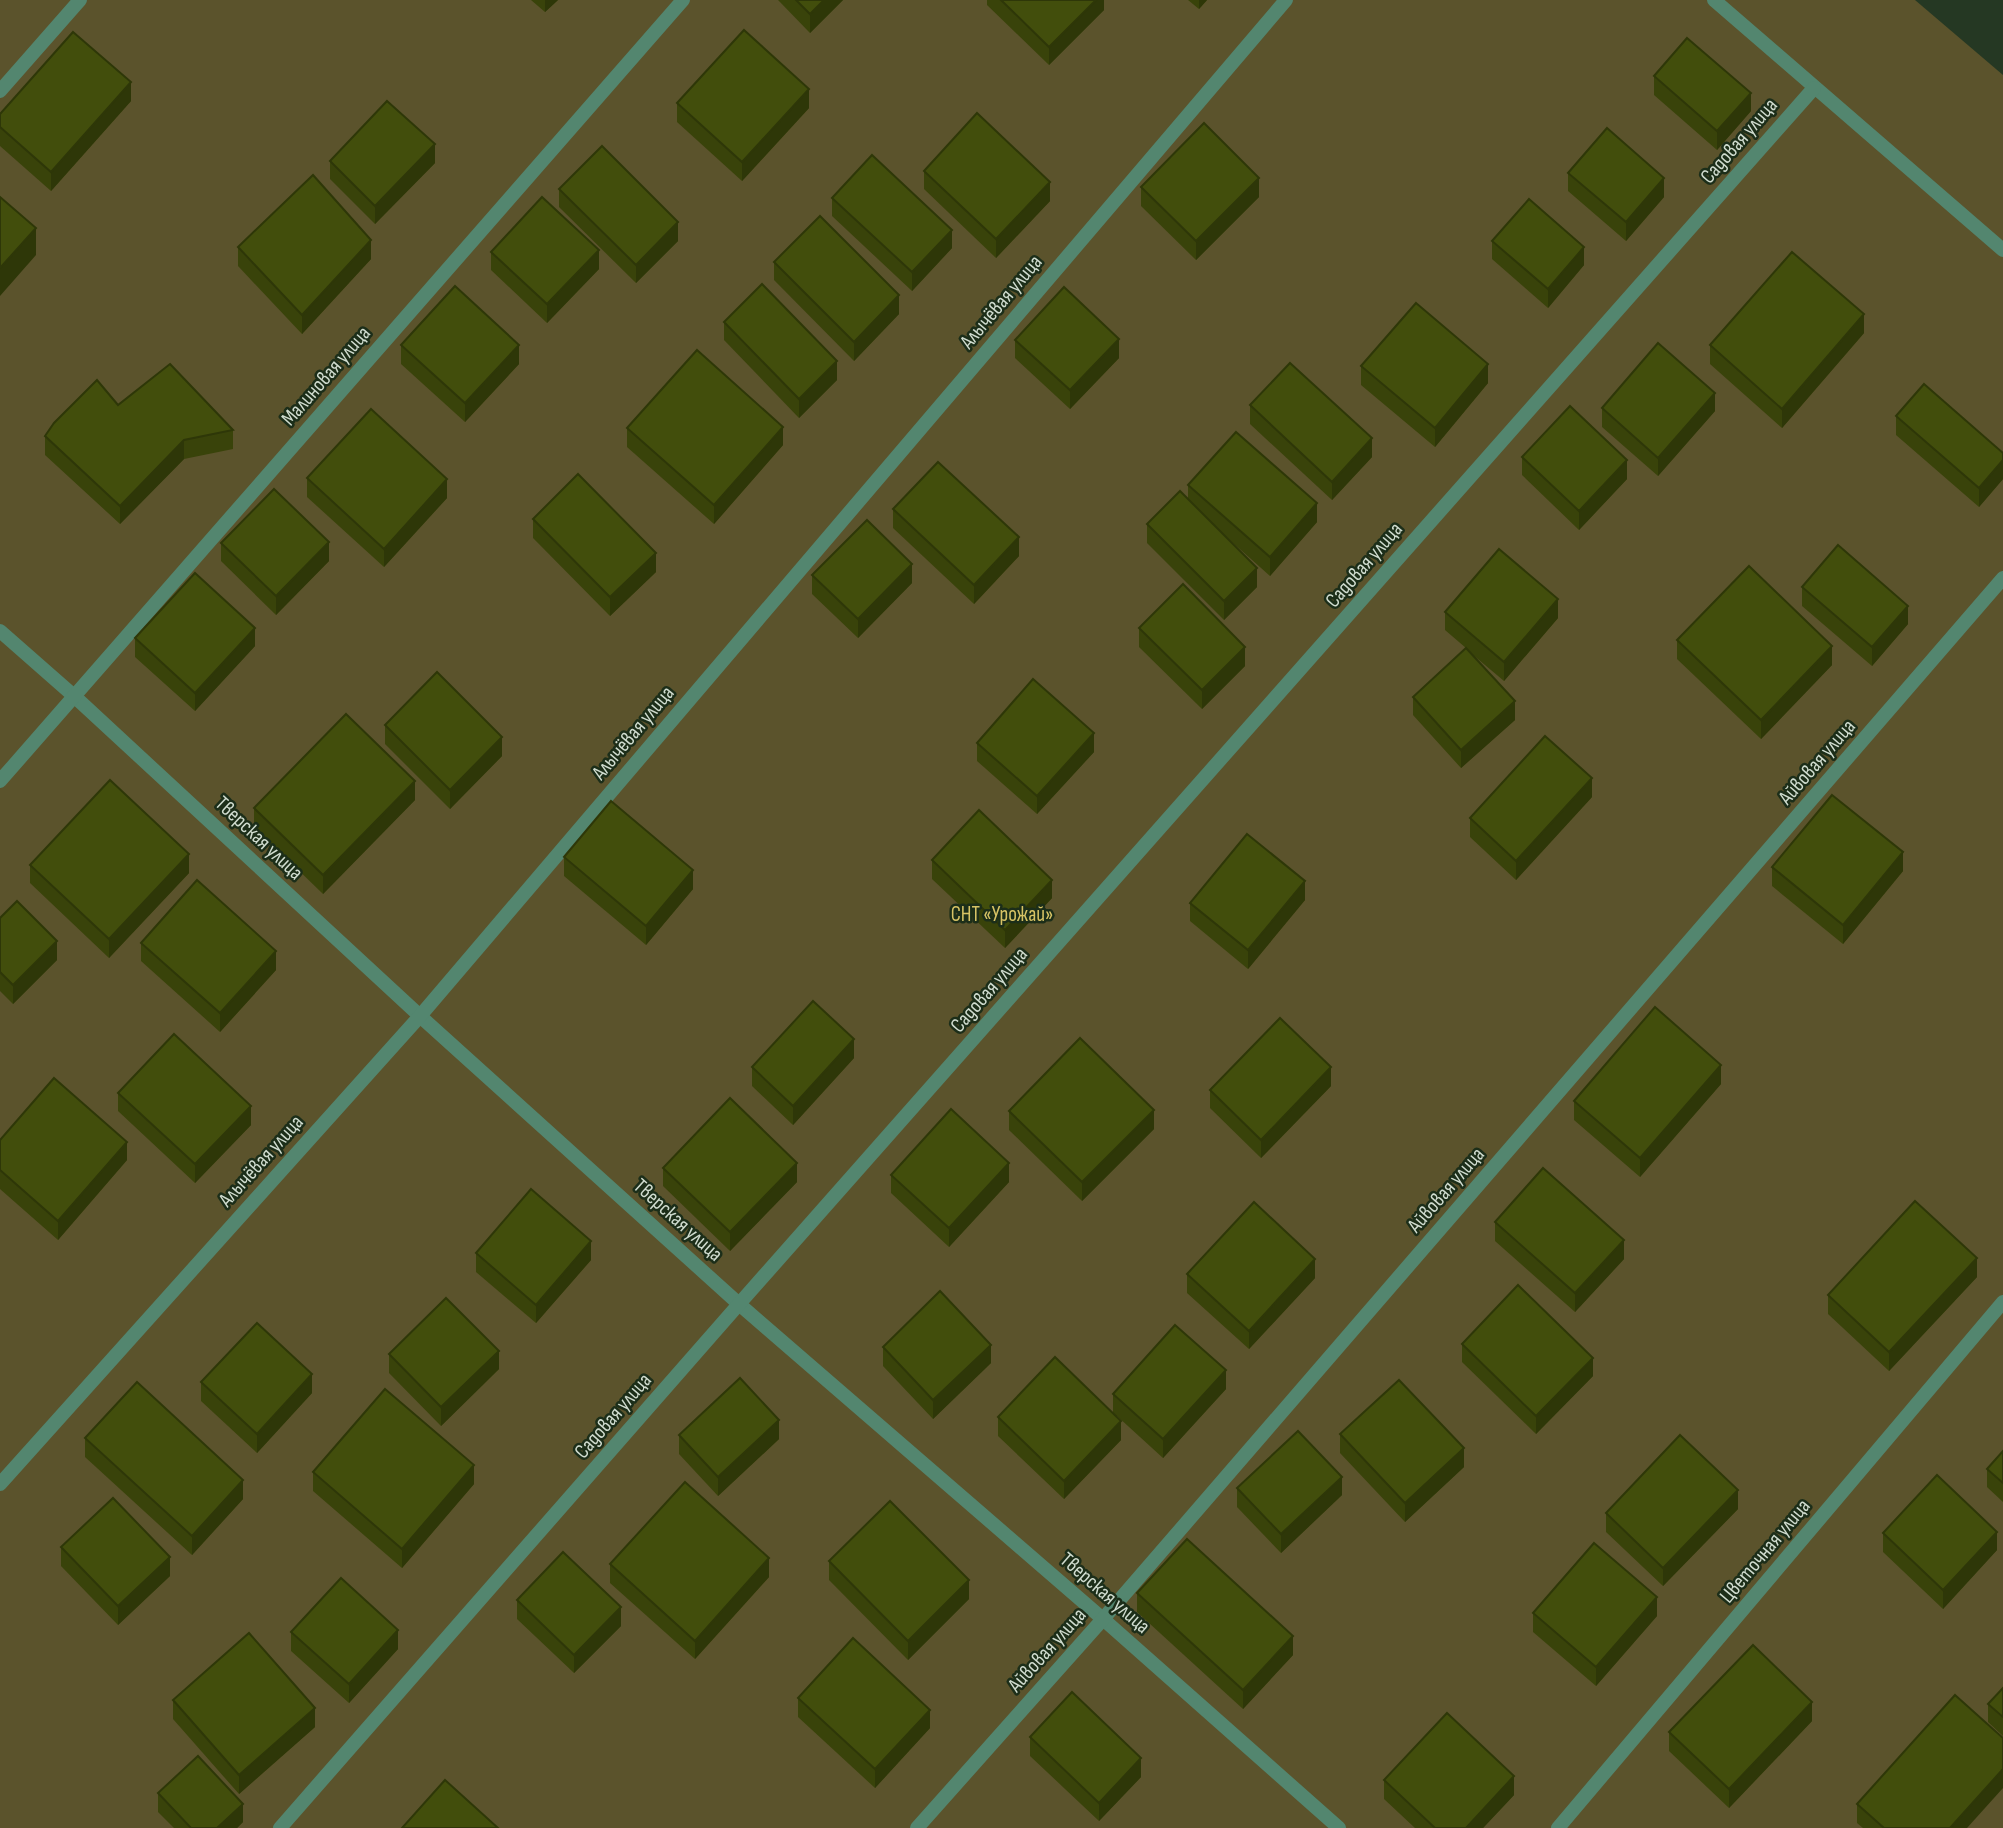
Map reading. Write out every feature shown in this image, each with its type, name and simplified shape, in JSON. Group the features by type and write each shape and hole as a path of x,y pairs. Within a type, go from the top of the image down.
{"street":[{"path":"0,91 80,0"},
{"name":"Малиновая улица","path":"0,780 683,0"},
{"name":"Алычёвая улица","path":"0,1484 420,1016 1286,0"},
{"path":"1714,0 2003,250"},
{"name":"Садовая улица","path":"280,1828 739,1304 1814,88"},
{"name":"Айвовая улица","path":"917,1828 1103,1619 2003,578"},
{"name":"Тверская улица","path":"0,631 739,1304 1103,1619 1339,1828"},
{"name":"Цветочная улица","path":"1558,1828 2003,1302"}],"green space":[{"name":"СНТ «Урожай»","path":"0,0 1915,0 2003,75 2003,1828 0,1828"}],"building":[{"path":"796,0 824,0 810,14"},
{"path":"1001,0 1096,0 1049,47"},
{"path":"744,30 809,89 742,162 677,103"},
{"path":"73,32 131,82 51,172 0,127 0,114"},
{"path":"1687,38 1751,93 1717,131 1654,76"},
{"path":"387,101 435,144 375,206 330,161"},
{"path":"977,113 1050,182 996,239 924,171"},
{"path":"1204,123 1259,178 1196,241 1141,187"},
{"path":"1607,128 1664,178 1626,222 1568,173"},
{"path":"602,146 678,222 636,265 559,189"},
{"path":"872,155 952,230 912,272 832,198"},
{"path":"313,175 371,240 302,315 238,247"},
{"path":"0,197 36,228 0,268"},
{"path":"542,197 599,250 547,304 491,252"},
{"path":"1529,199 1584,247 1548,289 1492,241"},
{"path":"820,216 899,295 854,342 774,262"},
{"path":"1792,252 1864,314 1782,409 1710,345"},
{"path":"762,284 837,361 799,399 724,322"},
{"path":"455,286 519,345 465,403 401,345"},
{"path":"1064,287 1119,339 1070,390 1015,340"},
{"path":"1416,303 1488,364 1435,428 1361,366"},
{"path":"1658,343 1715,393 1658,458 1602,408"},
{"path":"697,350 783,427 714,505 627,428"},
{"path":"1290,363 1372,438 1332,482 1250,405"},
{"path":"170,364 233,430 184,440 120,506 45,436 54,423 97,380 118,405"},
{"path":"1924,384 2003,453 2003,460 1979,488 1896,416"},
{"path":"1570,406 1627,460 1579,511 1522,457"},
{"path":"371,409 447,479 384,549 307,478"},
{"path":"1236,432 1317,503 1270,557 1188,485"},
{"path":"938,462 1019,537 974,585 893,509"},
{"path":"578,474 656,553 610,597 533,519"},
{"path":"274,489 329,542 276,596 221,543"},
{"path":"1180,491 1257,568 1224,601 1147,524"},
{"path":"867,520 912,564 858,619 812,575"},
{"path":"1838,545 1908,606 1872,647 1802,587"},
{"path":"1499,549 1558,599 1504,662 1445,612"},
{"path":"1749,566 1832,646 1761,720 1677,640"},
{"path":"195,573 255,628 195,693 135,638"},
{"path":"1183,584 1245,647 1202,690 1139,628"},
{"path":"1466,648 1515,701 1461,750 1413,697"},
{"path":"437,672 502,737 450,790 385,725"},
{"path":"1033,679 1094,733 1037,796 977,743"},
{"path":"346,714 415,781 323,875 254,808"},
{"path":"1545,736 1592,778 1516,861 1470,818"},
{"path":"110,780 189,854 109,939 30,865"},
{"path":"1832,795 1903,852 1843,925 1772,867"},
{"path":"611,801 693,870 646,926 564,857"},
{"path":"979,810 1052,880 1005,930 932,860"},
{"path":"1247,834 1305,881 1248,950 1190,903"},
{"path":"197,880 276,951 220,1013 141,943"},
{"path":"17,901 57,941 13,985 0,972 0,918"},
{"path":"813,1001 854,1039 793,1106 752,1067"},
{"path":"1655,1007 1721,1065 1640,1158 1574,1101"},
{"path":"1280,1018 1331,1067 1261,1140 1210,1090"},
{"path":"174,1034 251,1106 195,1164 118,1093"},
{"path":"1080,1038 1154,1110 1082,1182 1009,1111"},
{"path":"54,1078 127,1142 58,1221 0,1170 0,1140"},
{"path":"730,1098 797,1163 730,1232 663,1168"},
{"path":"951,1109 1009,1163 949,1228 891,1175"},
{"path":"1543,1168 1624,1240 1575,1293 1495,1222"},
{"path":"531,1189 591,1241 536,1305 476,1253"},
{"path":"1915,1201 1977,1258 1889,1352 1828,1295"},
{"path":"1254,1202 1315,1259 1249,1331 1187,1274"},
{"path":"1518,1285 1593,1358 1536,1416 1462,1344"},
{"path":"940,1291 991,1345 933,1400 883,1347"},
{"path":"446,1298 499,1351 441,1407 389,1354"},
{"path":"257,1323 312,1374 257,1434 201,1382"},
{"path":"1175,1325 1226,1370 1163,1439 1113,1394"},
{"path":"1055,1357 1121,1421 1064,1481 998,1417"},
{"path":"740,1378 779,1420 718,1477 679,1435"},
{"path":"1399,1380 1464,1448 1405,1503 1340,1434"},
{"path":"137,1382 243,1480 192,1536 85,1438"},
{"path":"385,1389 474,1465 402,1549 313,1472"},
{"path":"1298,1431 1342,1477 1281,1534 1237,1488"},
{"path":"1680,1435 1738,1490 1663,1568 1606,1513"},
{"path":"2003,1451 2003,1483 1987,1469"},
{"path":"1937,1475 1997,1532 1943,1590 1883,1533"},
{"path":"685,1482 769,1558 695,1641 610,1564"},
{"path":"113,1498 170,1557 118,1606 61,1547"},
{"path":"890,1501 969,1580 908,1641 829,1561"},
{"path":"1187,1539 1293,1636 1243,1690 1137,1593"},
{"path":"1594,1543 1657,1597 1596,1667 1533,1613"},
{"path":"563,1552 621,1607 574,1655 517,1600"},
{"path":"341,1578 398,1630 349,1684 291,1632"},
{"path":"249,1633 315,1708 239,1775 173,1700"},
{"path":"853,1638 930,1710 875,1769 798,1698"},
{"path":"1753,1645 1812,1702 1729,1789 1669,1732"},
{"path":"2003,1688 2003,1717 1988,1704"},
{"path":"1072,1692 1141,1758 1099,1803 1030,1737"},
{"path":"1955,1695 2003,1738 2003,1769 1950,1828 1884,1828 1857,1804"},
{"path":"1447,1713 1514,1776 1466,1828 1435,1828 1384,1780"},
{"path":"198,1756 243,1804 217,1828 191,1828 158,1793"},
{"path":"445,1780 498,1828 402,1828"}]}
